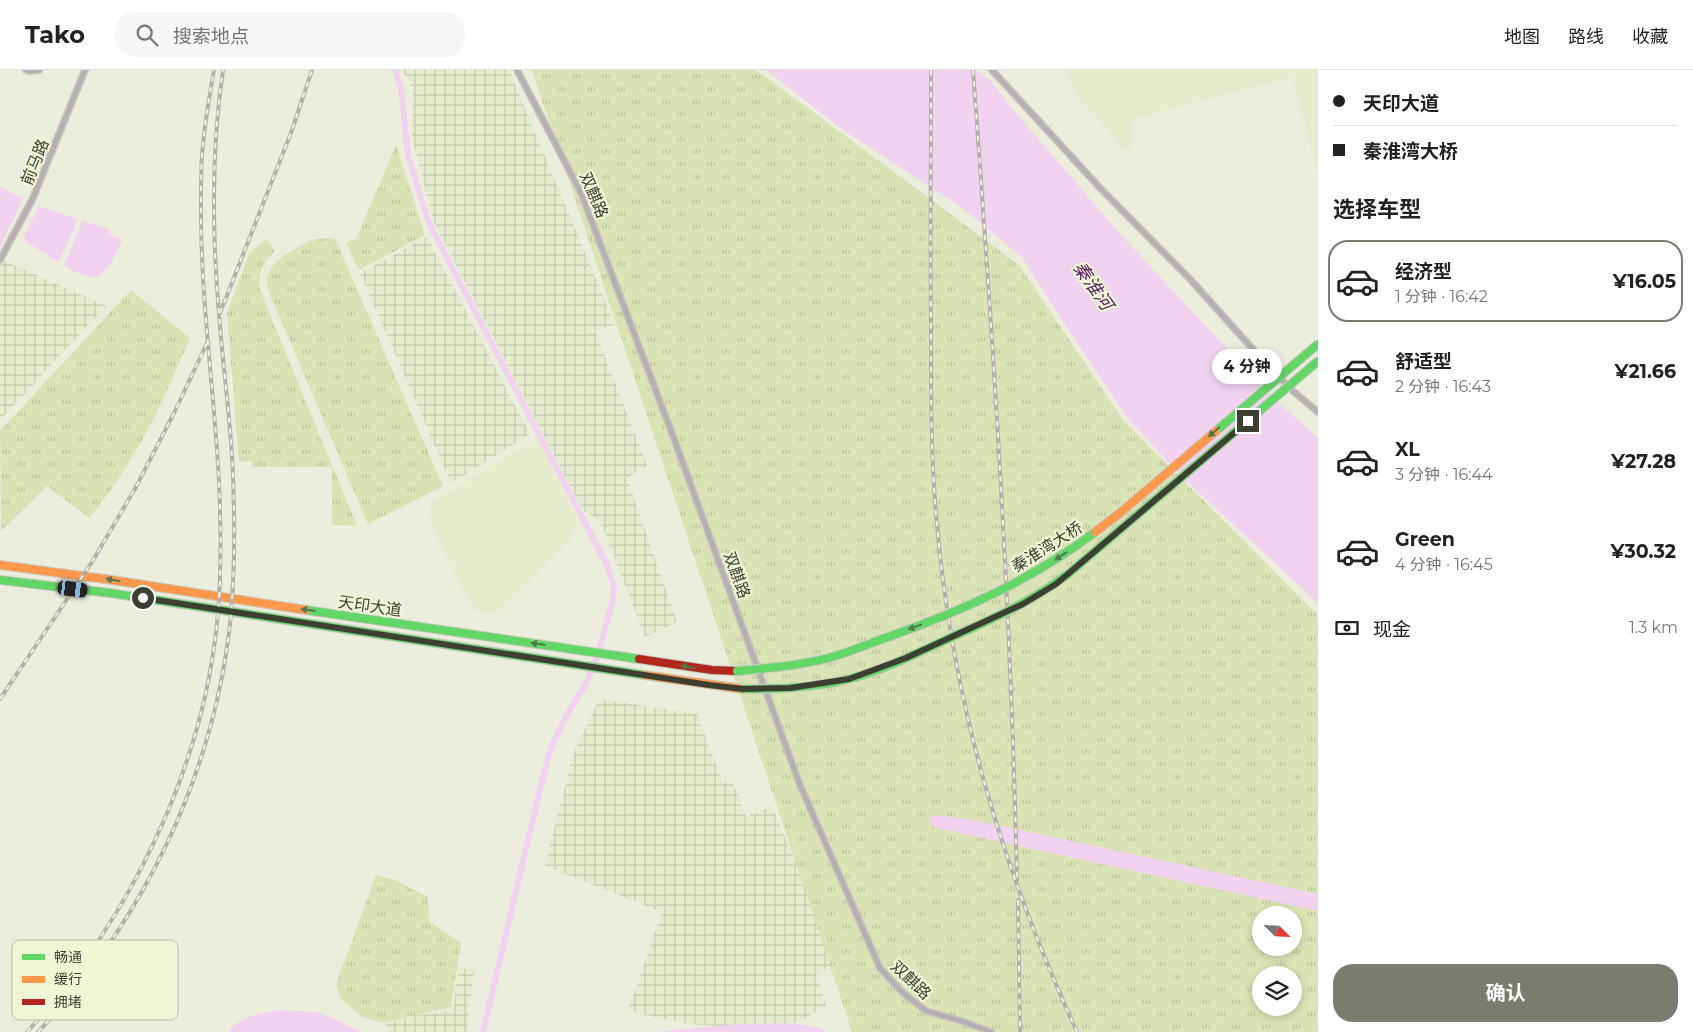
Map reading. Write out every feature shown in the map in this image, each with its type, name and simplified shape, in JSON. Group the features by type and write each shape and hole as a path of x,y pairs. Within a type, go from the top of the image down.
{"main road":[{"name":"秦淮湾大桥","path":"737,671 783,667 836,655 931,622 978,602 1033,574 1100,529 1120,513 1318,344"},
{"name":"秦淮湾大桥","path":"743,689 806,686 849,679 906,658 1023,604 1056,584 1318,361"},
{"name":"天印大道","path":"0,565 112,580 586,652 712,670 737,671"},
{"name":"天印大道","path":"0,580 110,593 605,670 743,689"}],"street":[{"path":"26,70 30,72 39,70"},
{"name":"前马路","path":"0,260 33,198 85,70"},
{"name":"双麒路","path":"517,70 581,193 676,445 800,785 880,968 902,992 926,1011 965,1022 991,1032"},
{"path":"992,70 1101,189 1189,278 1268,366 1294,392 1318,412"}],"shaded area":[{"path":"402,70 509,70 615,325 595,330 647,466 627,478 677,622 645,637 600,520 583,511 433,220 412,137 413,90"},
{"path":"1067,70 1318,70 1318,175 1292,77 1133,119 1132,150 1125,149 1074,94"},
{"path":"427,237 530,434 451,483 360,273"},
{"path":"0,259 106,306 0,420"},
{"path":"538,438 577,518 573,538 495,614 475,611 450,566 436,535 430,518 430,504"},
{"path":"599,699 697,714 723,783 732,780 746,817 772,806 817,915 849,959 816,973 826,1006 802,1020 773,1030 688,1024 632,1012 629,1008 662,912 545,866 573,755"},
{"path":"459,968 475,970 469,1005 468,1032 386,1032 386,1024 414,1016 453,1010"}],"green space":[{"path":"532,70 755,70 762,74 1019,265 1123,420 1318,615 1318,1032 852,1032"},
{"path":"396,145 425,235 359,270 346,243 356,239"},
{"path":"267,239 275,251 267,260 260,273 260,290 357,526 332,525 332,467 253,467 252,461 239,462 227,313 250,252"},
{"path":"335,239 443,486 368,524 268,290 267,276 274,264 286,254 311,240"},
{"path":"131,290 190,338 150,426 114,486 89,518 47,486 1,531 0,431"},
{"path":"376,875 395,880 428,897 429,921 461,943 451,1007 384,1023 362,1017 340,998 336,984"}],"water":[{"name":"秦淮河","path":"766,70 975,70 990,80 1010,106 1121,235 1271,396 1318,438 1318,606 1307,593 1181,476 1126,416 1022,257 961,207 840,128"},
{"path":"0,187 23,199 0,247"},
{"path":"39,206 78,219 59,262 26,242 24,236"},
{"path":"83,221 109,229 109,234 122,240 115,257 100,275 95,278 75,272 64,265"},
{"path":"936,815 969,819 1318,894 1318,911 936,828 930,824 930,818"},
{"path":"279,1010 316,1012 333,1018 360,1032 229,1032 234,1026 245,1019 258,1014"},
{"path":"738,1024 797,1024 819,1028 827,1032 656,1032"}],"waterway":[{"path":"395,70 401,88 408,155 428,221 607,565 614,586 612,604 596,660 585,686 570,709 551,747 483,1032"}],"railway":[{"path":"99,940 127,894 154,842 177,789 195,734 209,679 217,623 221,534 219,481 201,236 202,156 214,70"},
{"path":"112,940 140,894 167,843 189,791 208,736 221,681 230,624 234,569 234,494 229,415 219,314 214,222 216,131 223,70"},
{"path":"220,313 291,133 312,70"},
{"path":"931,70 932,431 935,501 945,592 955,657 985,784 1004,847 1026,909 1050,971 1077,1032"},
{"path":"973,70 1006,576 1017,880"},
{"path":"0,699 92,562 136,487 207,343"},
{"path":"1018,900 1020,1032"},
{"path":"27,1032 37,1020"},
{"path":"38,1032 49,1020"}],"traffic: fast":[{"path":"1216,431 1318,344"},
{"path":"743,689 809,686 864,675 920,652 1030,599 1068,574 1318,361"},
{"path":"737,671 817,661 913,628 968,606 1021,580 1095,532"},
{"path":"0,580 110,593 644,675"},
{"path":"306,610 639,659"}],"traffic: slow":[{"path":"1095,532 1216,431"},
{"path":"0,565 306,610"},
{"path":"644,675 743,689"}],"traffic: jam":[{"path":"639,659 712,670 737,671"}],"route":[{"path":"143,598 709,685 756,689 790,688 828,683 849,679 906,658 1023,604 1045,591 1079,566 1248,421"}]}
